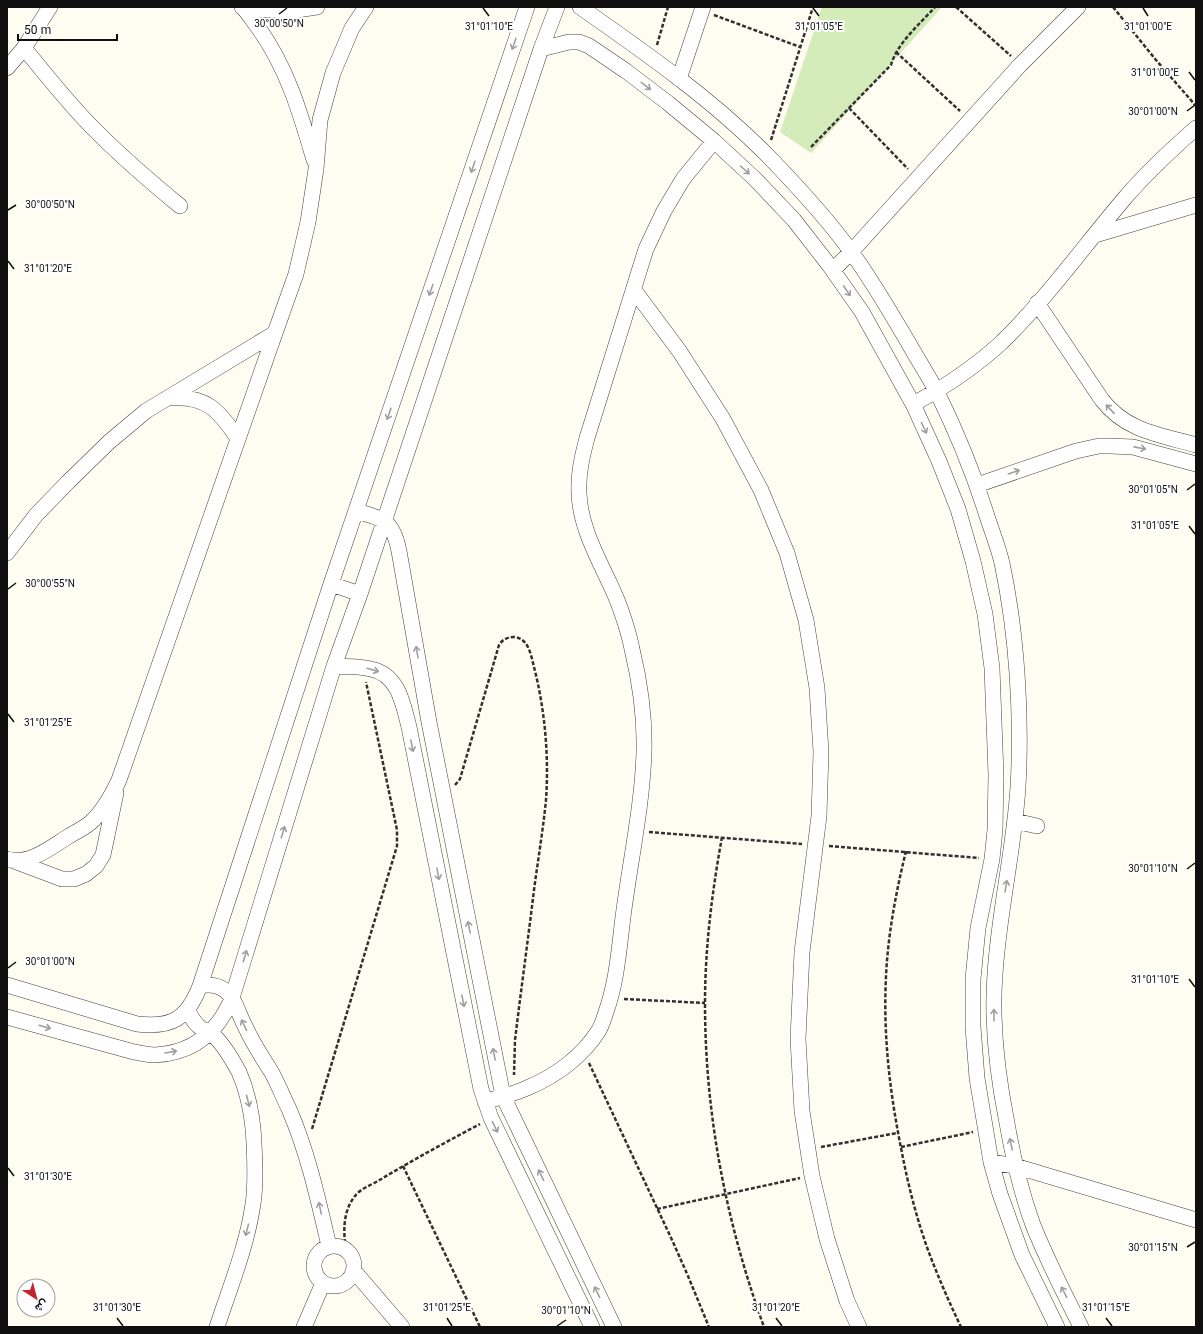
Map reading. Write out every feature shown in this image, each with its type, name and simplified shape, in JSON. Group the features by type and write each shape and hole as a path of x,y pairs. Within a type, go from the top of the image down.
{"street":[{"path":"7,68 24,48 50,7"},
{"path":"242,7 290,11 316,7"},
{"path":"242,7 264,36 282,67 296,100 316,169"},
{"path":"10,860 62,879 74,878 86,874 96,866 103,855 119,780 274,333 296,274 308,222 316,169 320,120 333,73 352,28 366,7"},
{"path":"7,985 137,1024 152,1026 167,1023 178,1018 188,1010 193,1003 200,986 331,584 357,511 526,7"},
{"path":"7,1017 134,1052 154,1055 174,1052 194,1045 220,1022 227,1011 334,666 360,594 541,48 557,7"},
{"path":"580,7 640,49 726,117 766,154 811,202 852,252 882,298 937,392 964,451 977,485 1001,560 1012,624 1017,682 1019,743 1018,789 1008,881 999,929 994,978 994,1027 998,1076 1015,1166 1023,1195 1041,1245 1081,1327"},
{"path":"833,270 852,252 1020,65 1078,7"},
{"path":"679,79 703,9"},
{"path":"541,48 558,44 579,42 589,46 626,71 714,141 755,179 794,220 833,270 862,312 913,404 939,461 958,508 973,561 985,614 992,668 996,775 995,830 992,858 978,928 973,979 973,1026 977,1078 991,1162 1000,1194 1020,1249 1057,1327"},
{"path":"24,48 59,91 97,132 137,170 180,206"},
{"path":"626,71 640,49"},
{"path":"913,404 937,392 981,360 1001,343 1020,324 1125,198 1151,170 1196,128"},
{"path":"485,1102 526,1089 542,1081 583,1051 600,1028 611,998 616,974 639,804 644,752 641,700 632,648 616,598 594,550 584,523 579,495 580,466 587,438 646,249 664,211 683,179 714,141"},
{"path":"1095,235 1196,205"},
{"path":"634,290 684,358 723,419 761,490 787,553 806,620 817,688 821,752 819,816 802,952 798,1039 802,1111 812,1176 827,1239 847,1301 859,1327"},
{"path":"1037,303 1102,400 1114,414 1138,428 1196,445"},
{"path":"7,554 36,515 68,482 109,442 146,411 274,333"},
{"path":"168,398 182,397 196,399 210,405 220,414 238,439"},
{"path":"977,485 1076,451 1099,446 1133,447 1196,464"},
{"path":"357,511 384,521 391,530 399,551 429,722 443,792 508,1094 614,1327"},
{"path":"331,584 360,594"},
{"path":"334,666 362,667 382,672 390,678 400,695 408,727 481,1089 491,1118 592,1327"},
{"path":"400,695 405,697 415,696 424,690"},
{"path":"408,727 416,722 425,720 429,722"},
{"path":"10,860 39,854 90,823 111,796 119,780"},
{"path":"1015,821 1037,826"},
{"path":"200,986 209,984 218,986 226,991 232,998 246,1029 273,1075 305,1151 315,1184 329,1246"},
{"path":"188,1010 191,1018 196,1024 210,1032 222,1045 234,1065 245,1089 250,1106 253,1127 255,1177 253,1204 247,1231 217,1327"},
{"path":"991,1162 1015,1166 1196,1220"},
{"path":"329,1246 338,1246 346,1249 352,1255 354,1271 345,1283 338,1286 330,1286 316,1276 314,1267 316,1258 321,1250 329,1246"},
{"path":"354,1271 402,1327"},
{"path":"304,1327 323,1282"}],"path":[{"path":"653,59 668,7"},
{"path":"766,154 813,7"},
{"path":"811,147 891,65 896,52 935,7"},
{"path":"956,7 1020,65"},
{"path":"1113,7 1196,106"},
{"path":"703,9 800,46"},
{"path":"896,52 971,121"},
{"path":"849,108 918,179"},
{"path":"443,792 452,788 460,779 499,645 505,639 510,637 520,639 530,651 541,698 547,773 543,824 508,1094"},
{"path":"305,1151 397,846 397,830 362,667"},
{"path":"722,837 711,912 705,1003 706,1054 710,1102 716,1148 738,1250 764,1327"},
{"path":"906,851 898,882 893,913 886,976 885,1016 887,1063 897,1133 918,1221 930,1257 961,1327"},
{"path":"611,998 705,1003"},
{"path":"583,1051 688,1276 708,1327"},
{"path":"346,1249 344,1237 346,1215 356,1194 403,1166 491,1118"},
{"path":"901,1147 986,1129"},
{"path":"807,1149 897,1133"},
{"path":"403,1166 480,1327"},
{"path":"657,1209 812,1176"}],"green space":[{"path":"822,7 942,7 811,153 780,132"}]}
